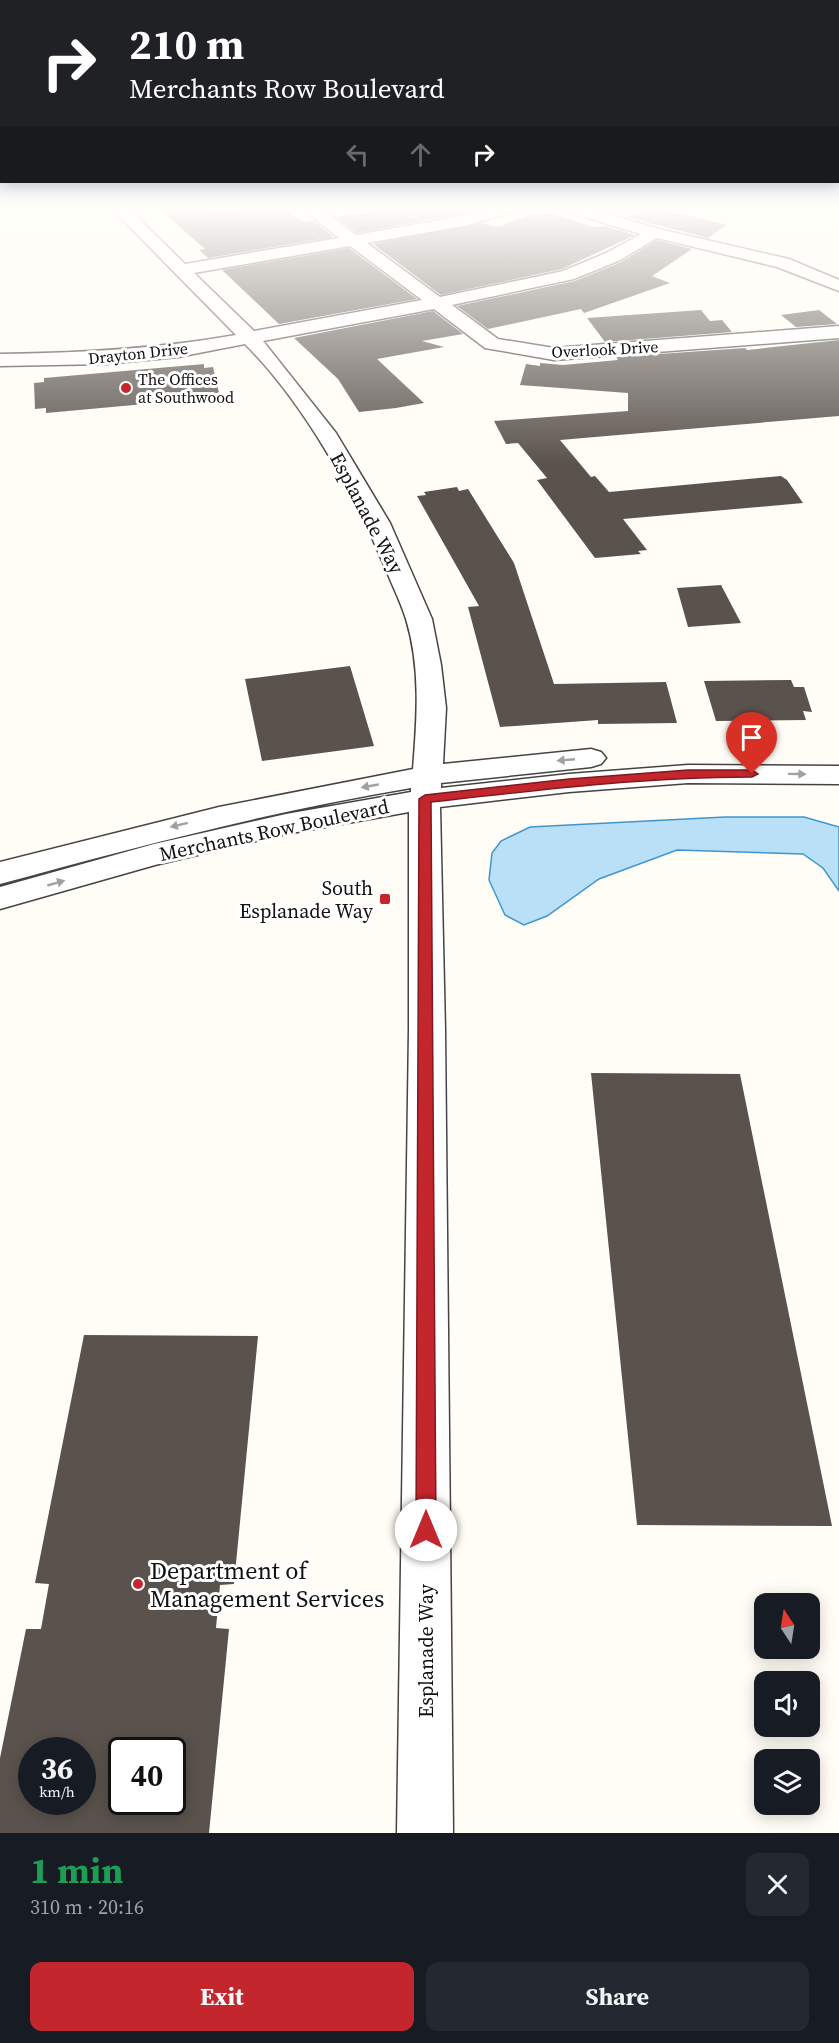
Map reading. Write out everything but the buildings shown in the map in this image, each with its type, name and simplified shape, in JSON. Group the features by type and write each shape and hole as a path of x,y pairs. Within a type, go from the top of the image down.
{"street":[{"name":"Esplanade Way","path":"204,293 280,370 325,433 378,523 419,619 428,665 432,708 426,788 425,1833"},
{"name":"Overlook Drive","path":"422,293 492,344 554,354 839,332"},
{"name":"Drayton Drive","path":"0,360 106,358 178,351 484,293"},
{"name":"Merchants Row Boulevard","path":"0,898 154,855 426,788 568,760 689,753 839,753"},
{"name":"Merchants Row Boulevard","path":"0,873 214,816 294,799 426,788 569,783 688,774 839,775"}],"water":[{"path":"725,817 804,817 839,827 839,891 823,868 803,854 677,850 599,879 547,916 524,925 505,915 489,880 492,853 501,841 530,827"}],"place":[{"name":"The Offices at Southwood","path":"126,388"},
{"name":"South Esplanade Way","path":"385,899"},
{"name":"Department of Management Services","path":"138,1584"}],"route":[{"path":"426,1530 425,799 569,783 688,774 752,774"}]}
